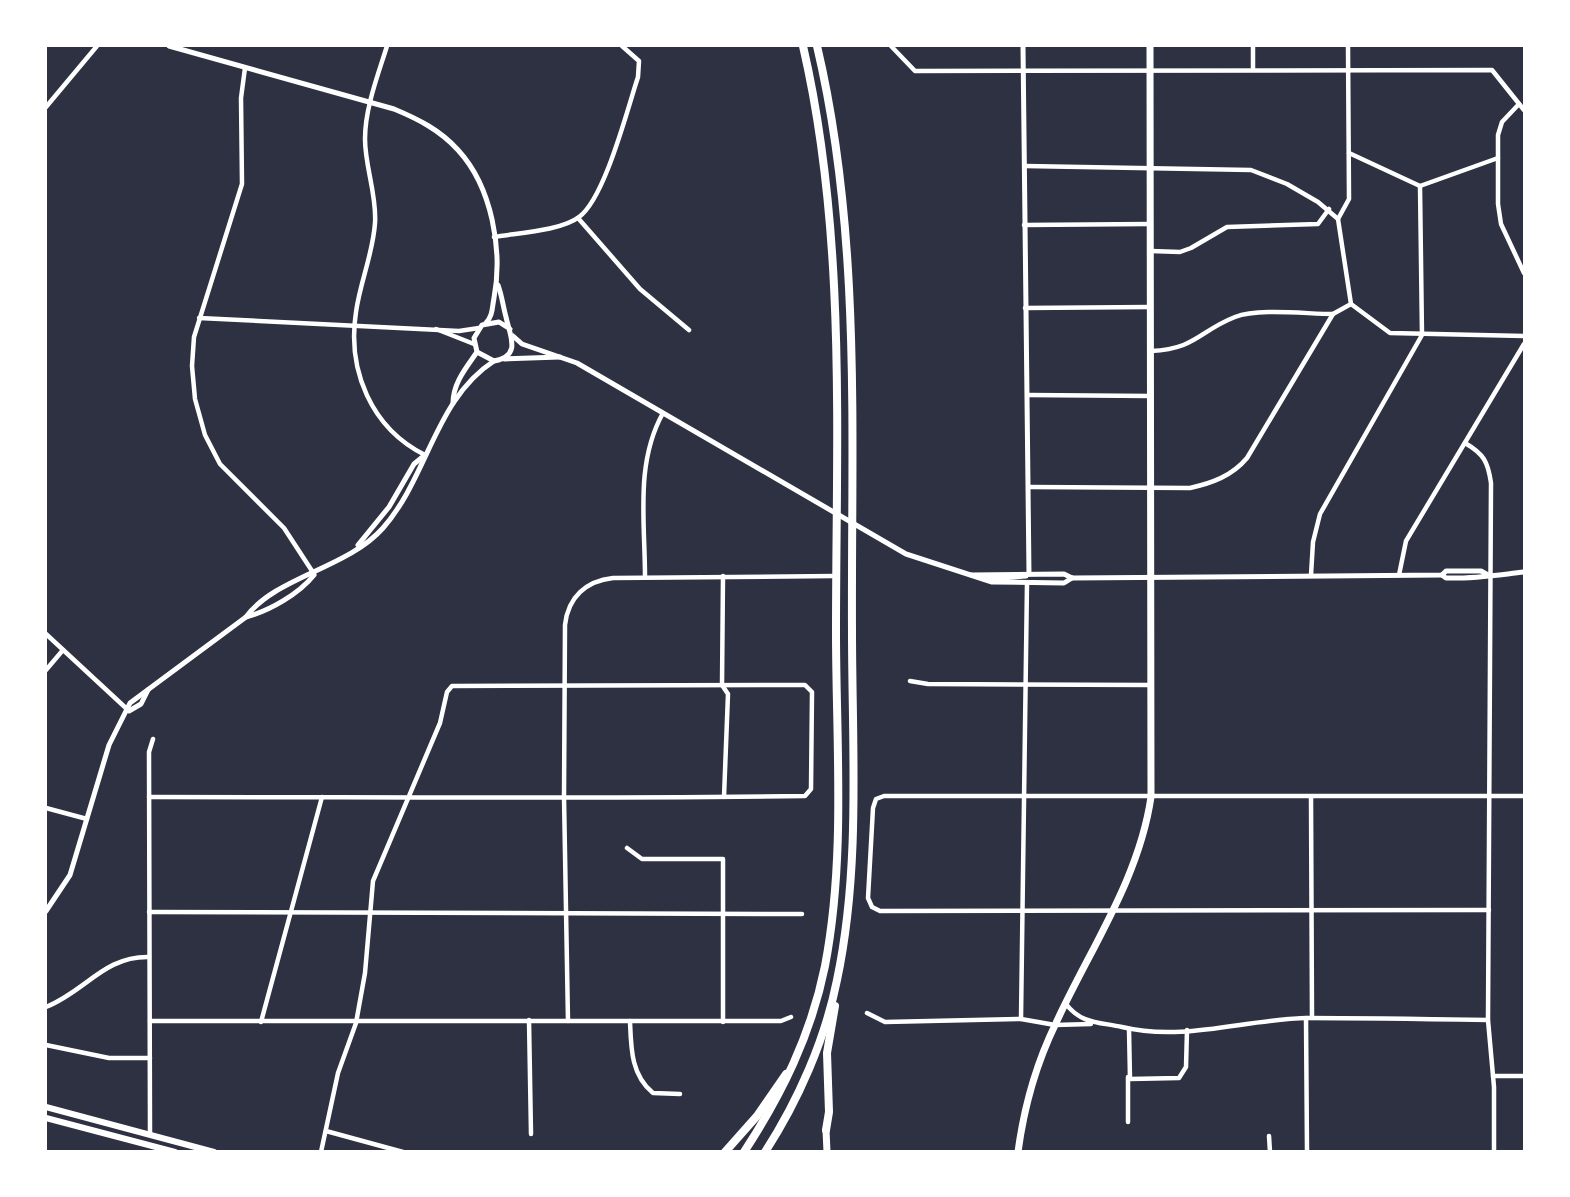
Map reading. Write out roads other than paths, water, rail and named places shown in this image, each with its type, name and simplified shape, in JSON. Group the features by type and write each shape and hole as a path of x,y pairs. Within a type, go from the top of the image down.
{"highway":[{"path":"744,1152 774,1107 796,1060 819,992 831,926 836,822 836,576 831,247 823,152 803,46"},
{"path":"817,46 838,159 848,282 851,842 848,915 827,1053 829,1112 826,1130"},
{"path":"765,1152 814,1057 837,982"},
{"path":"725,1152 757,1116 796,1060"}],"main road":[{"path":"1018,1152 1034,1076 1055,1025 1138,854 1151,797 1150,46"},
{"path":"46,1107 214,1152"},
{"path":"46,1118 151,1148 175,1152"},
{"path":"826,1130 827,1152"}],"street":[{"path":"46,107 97,46"},
{"path":"46,911 70,875 110,745 129,711 141,704 148,690 246,617 259,614 306,584 314,574 373,539 395,513 415,482 425,455 453,402 480,370 513,348 513,336 498,285 494,237 481,186 457,149 418,119 371,102 169,46"},
{"path":"387,46 371,102 365,140 376,222 355,324 355,358 359,378 377,416 408,447 425,455"},
{"path":"494,237 542,229 578,218 590,205 604,177 638,78 639,61 622,46"},
{"path":"891,46 915,71 1253,68 1492,70 1524,110"},
{"path":"1023,46 1029,574"},
{"path":"1253,46 1253,68"},
{"path":"1338,219 1349,199 1348,46"},
{"path":"245,68 241,98 240,195 199,318 191,366 195,399 205,435 220,464 284,528 314,574"},
{"path":"1519,104 1502,121 1498,158 1498,204 1501,224 1524,273"},
{"path":"1349,153 1420,186 1498,158"},
{"path":"1025,166 1251,170 1287,184 1329,209 1338,219 1351,304 1390,332 1524,336"},
{"path":"1311,575 1313,542 1320,514 1422,335 1420,186"},
{"path":"1150,251 1191,248 1227,227 1318,225 1329,209"},
{"path":"578,218 639,289 689,330"},
{"path":"1024,225 1150,224"},
{"path":"486,323 493,309 498,285"},
{"path":"1150,351 1184,347 1235,317 1249,314 1333,314 1351,304"},
{"path":"1025,308 1150,307"},
{"path":"1030,487 1190,488 1209,484 1241,465 1333,314"},
{"path":"199,318 459,331 499,322 510,329"},
{"path":"478,328 474,344 477,352 497,360 560,357"},
{"path":"435,329 474,344"},
{"path":"513,336 522,344 577,363 906,555 974,578 1027,583 1064,583 1072,578"},
{"path":"1399,575 1406,541 1524,344"},
{"path":"453,402 457,383 477,352"},
{"path":"1028,395 1150,396"},
{"path":"645,577 645,457 663,413"},
{"path":"1465,443 1480,452 1488,461 1491,483 1488,575 1488,1020 1493,1076 1494,1152"},
{"path":"964,575 1064,574 1072,578 1150,579 1442,575 1446,571 1480,571 1488,575 1524,572"},
{"path":"974,578 1023,578 1029,574"},
{"path":"723,576 722,685 728,694 724,797"},
{"path":"568,1021 564,796 566,620 575,597 585,586 598,580 645,577 836,576"},
{"path":"1021,1020 1027,583"},
{"path":"46,634 129,711"},
{"path":"46,670 64,650"},
{"path":"909,681 1150,685"},
{"path":"149,797 408,797 564,796 724,797 805,796 811,789 811,692 806,685 452,686 447,692 440,723 408,797 373,881 372,912 355,1023 338,1073 321,1152"},
{"path":"150,1135 149,752 153,739"},
{"path":"1489,910 880,911 872,908 869,898 873,808 877,799 884,796 1524,796"},
{"path":"261,1022 321,797"},
{"path":"1307,1152 1311,797"},
{"path":"46,808 88,819"},
{"path":"626,848 642,859 723,859 723,1022"},
{"path":"149,912 802,914"},
{"path":"46,1007 80,990 115,962 149,957"},
{"path":"1066,1003 1076,1016 1093,1023"},
{"path":"867,1013 885,1022 1021,1020 1055,1025 1093,1023 1129,1029 1187,1031 1237,1028 1260,1021 1309,1018 1488,1020"},
{"path":"150,1021 723,1022 781,1021 791,1017"},
{"path":"529,1020 531,1134"},
{"path":"630,1021 632,1057 641,1080 653,1093 680,1094"},
{"path":"1128,1122 1129,1029"},
{"path":"1128,1074 1130,1079 1178,1078 1186,1067 1187,1031"},
{"path":"46,1045 108,1058 150,1058"},
{"path":"1493,1076 1524,1076"},
{"path":"326,1131 403,1152"},
{"path":"1269,1136 1270,1152"}]}
